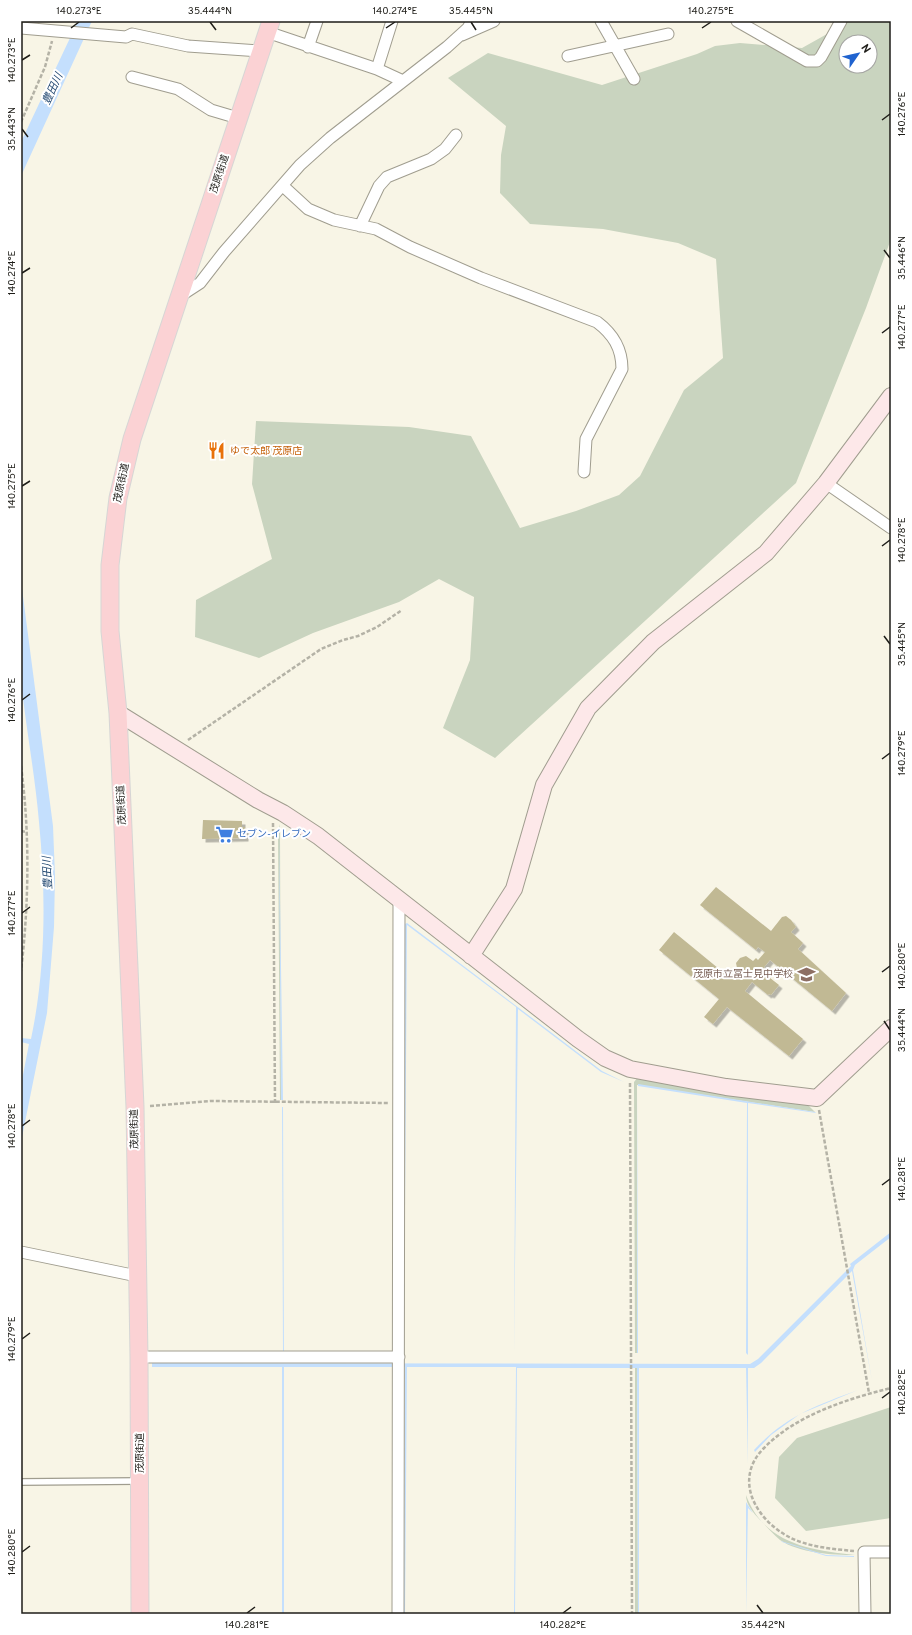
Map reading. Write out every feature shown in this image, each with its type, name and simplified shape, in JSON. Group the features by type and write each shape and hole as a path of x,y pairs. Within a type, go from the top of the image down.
{"main road":[{"name":"茂原街道","path":"140,1614 139,1357 135,1107 118,713 110,631 110,565 118,498 132,439 269,27"}],"street":[{"path":"308,47 317,21"},
{"path":"377,69 392,21"},
{"path":"180,296 200,283 224,252 300,165 330,138 458,37 472,21"},
{"path":"458,37 494,21"},
{"path":"601,21 634,79"},
{"path":"737,21 807,61 817,61 821,57 841,21"},
{"path":"269,27 308,47 377,69 403,81"},
{"path":"21,28 126,37 132,34 188,46 261,51"},
{"path":"568,56 668,34"},
{"path":"132,77 178,89 211,110 238,118"},
{"path":"360,226 379,186 387,177 431,159 445,149 456,135"},
{"path":"282,186 308,209 334,220 376,229 410,247 481,278 597,322 607,330 616,342 622,359 622,369 586,439 584,472"},
{"path":"472,956 514,889 544,785 588,708 653,642 766,554 826,483 891,396"},
{"path":"826,483 890,525"},
{"path":"118,713 174,749 318,836 578,1039 605,1058 630,1069 726,1087 817,1098 891,1028"},
{"path":"398,1614 399,899"},
{"path":"21,1252 137,1276"},
{"path":"139,1357 399,1357"},
{"path":"865,1614 864,1552 891,1552"}],"lane":[{"path":"21,1482 140,1481"}],"path":[{"path":"21,122 45,67 57,32"},
{"path":"174,749 321,649 358,636 377,627 402,610"},
{"path":"21,766 27,832 27,883 21,971"},
{"path":"273,808 276,1103"},
{"path":"21,831 27,832"},
{"path":"630,1069 632,1614"},
{"path":"817,1098 869,1393"},
{"path":"135,1107 211,1101 398,1104"},
{"path":"864,1552 824,1548 789,1537 772,1525 757,1510 749,1492 751,1468 763,1449 783,1432 825,1408 869,1393 891,1388"}],"green space":[{"path":"842,21 891,21 891,239 866,308 796,483 495,758 443,728 470,660 474,597 439,579 399,602 313,633 259,658 195,637 196,600 272,559 252,484 256,421 409,427 471,436 520,528 576,511 619,495 640,476 684,390 723,358 716,259 678,243 603,229 530,224 500,193 501,155 506,126 448,78 488,53 602,85 697,54 715,46 740,43 802,48 827,34"},
{"path":"280,824 281,1100 278,834"},
{"path":"638,1077 739,1096 808,1105 815,1112 637,1085 637,1353 635,1353 634,1082"},
{"path":"635,1368 637,1368 638,1614 635,1614"},
{"path":"891,1407 891,1518 806,1531 775,1498 779,1457 797,1438"},
{"path":"746,1495 754,1511 764,1524 790,1542 805,1547 855,1555 816,1552 796,1548 780,1540 777,1538 760,1520 755,1514 746,1499"}],"water":[{"name":"豊田川","path":"78,21 92,21 21,176 21,142"},
{"name":"豊田川","path":"21,581 53,826 55,876 54,927 47,1013 21,1142 21,1085 29,1044 21,1042 21,1038 31,1039 36,1012 42,958 44,903 37,804 20,669"},
{"path":"279,832 283,1100 281,1100"},
{"path":"407,923 602,1071 624,1082 601,1072 518,1009 514,1352 516,1007 407,925 404,1350 405,924"},
{"path":"638,1084 816,1113 748,1103 748,1355 746,1353 747,1103 638,1086 637,1353"},
{"path":"283,1107 284,1353 283,1353"},
{"path":"891,1232 891,1237 855,1265 853,1270 872,1381 852,1271 761,1363 754,1368 748,1368 748,1464 746,1368 639,1368 639,1614 637,1368 517,1368 514,1614 516,1367 407,1367 404,1614 405,1367 284,1367 284,1614 282,1614 282,1367 152,1367 152,1363 750,1364 758,1359 851,1266 850,1264"},
{"path":"858,1390 802,1413 828,1401"},
{"path":"798,1416 771,1435 755,1452 754,1450 766,1438 790,1420"},
{"path":"746,1502 753,1513 748,1508 746,1614"},
{"path":"781,1541 826,1555 854,1557 826,1556"}],"building":[{"name":"セブン-イレブン","path":"203,820 242,821 242,827 245,827 245,838 202,839"},
{"name":"茂原市立冨士見中学校","path":"716,887 771,931 782,917 786,916 791,920 796,927 791,932 803,943 798,949 846,993 832,1011 770,960 761,971 779,985 771,995 768,995 752,982 745,991 803,1039 789,1056 727,1007 713,1024 704,1017 719,999 659,950 674,932 730,978 737,968 736,963 740,958 746,956 753,961 756,958 758,960 765,952 758,947 756,950 700,905"}],"place":[{"name":"ゆで太郎 茂原店","path":"217,451"},
{"name":"セブン-イレブン","path":"224,834"},
{"name":"茂原市立冨士見中学校","path":"806,974"}]}
